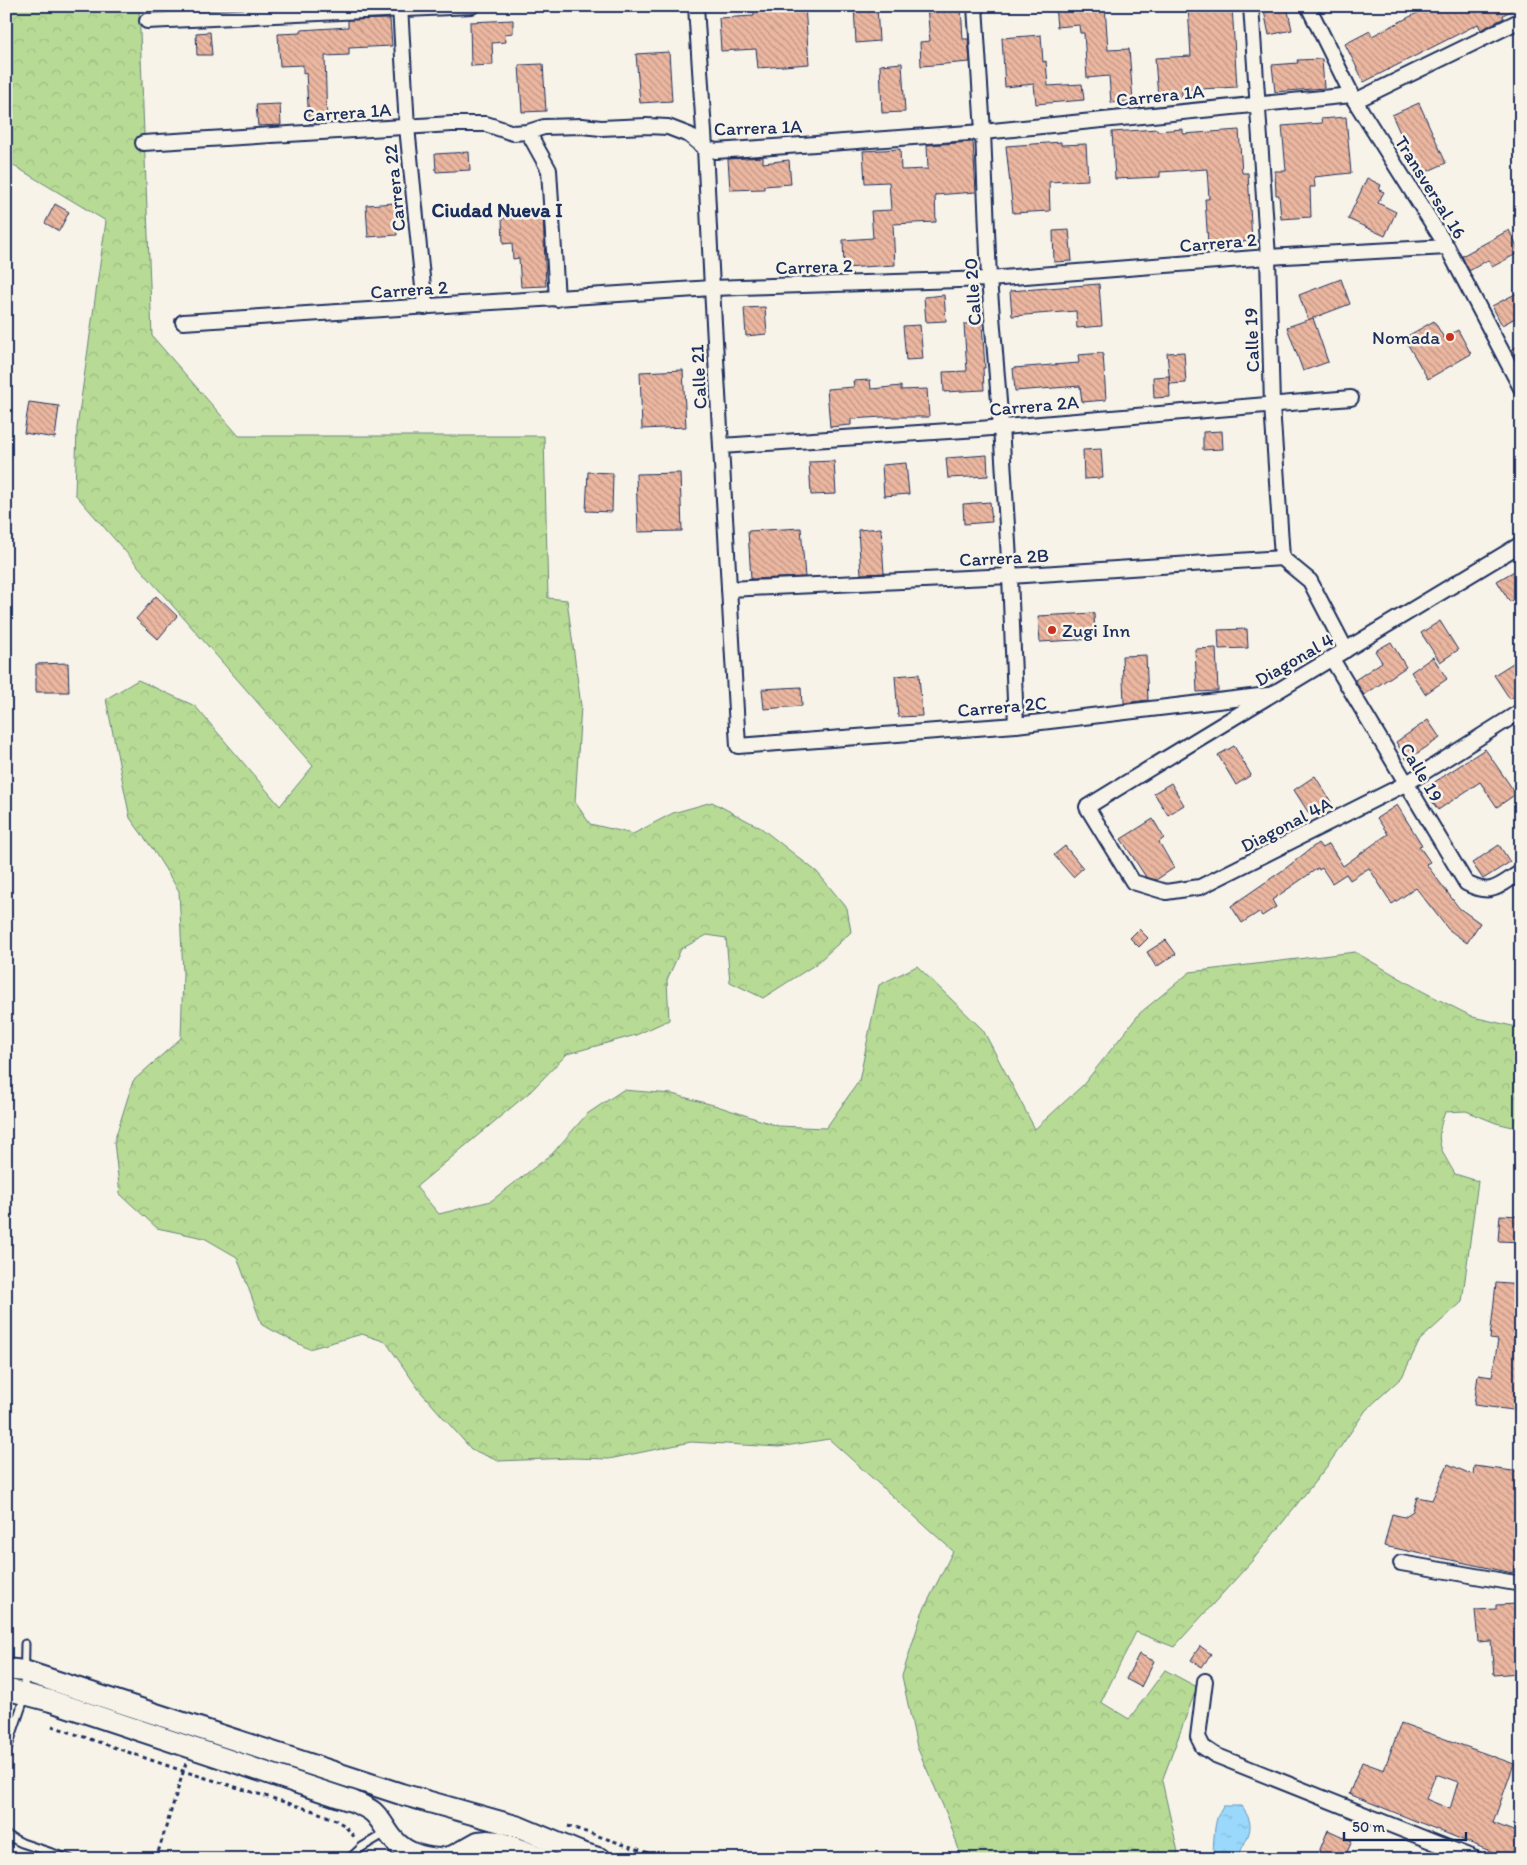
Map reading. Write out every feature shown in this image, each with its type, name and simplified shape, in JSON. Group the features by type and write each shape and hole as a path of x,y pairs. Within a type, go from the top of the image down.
{"main road":[{"path":"15,1670 380,1787 518,1827 601,1859"},
{"path":"18,1695 51,1701 352,1801 372,1811 394,1840 412,1854 432,1858 453,1856 498,1842 545,1859"},
{"path":"372,1811 380,1787"},
{"path":"472,1849 487,1818"}],"street":[{"path":"147,21 472,6"},
{"name":"Calle 21","path":"696,6 738,746"},
{"name":"Calle 20","path":"974,6 983,132 989,279 1001,426 1010,576 1016,725"},
{"name":"Calle 19","path":"1251,6 1268,256 1272,405 1282,558"},
{"name":"Transversal 16","path":"1308,6 1353,98 1447,247 1521,388"},
{"name":"Carrera 22","path":"400,8 407,127 425,307"},
{"path":"1353,98 1521,20"},
{"name":"Carrera 1A","path":"143,144 407,127 486,124 513,133 528,132 544,127 582,126 601,128 646,126 668,128 689,135 705,148 716,151 983,132 1258,103 1353,98"},
{"path":"528,132 549,170 557,299"},
{"name":"Carrera 2","path":"183,322 712,288 989,279 1268,256 1447,247"},
{"name":"Carrera 2A","path":"721,446 979,429 1351,398"},
{"name":"Diagonal 4","path":"1087,807 1268,695 1332,659 1521,544"},
{"path":"1282,558 1310,581 1346,650"},
{"name":"Carrera 2B","path":"729,589 1010,576 1282,558"},
{"name":"Calle 19","path":"1332,659 1408,783 1466,883 1478,889 1490,890 1521,872"},
{"name":"Carrera 2C","path":"738,746 1016,725 1268,695"},
{"name":"Diagonal 4A","path":"1087,807 1133,882 1166,892 1200,887 1408,783 1521,711"},
{"path":"1401,1563 1521,1584"},
{"path":"1204,1682 1198,1737 1202,1747 1216,1755 1476,1859"}],"lane":[{"path":"6,1752 18,1695 15,1670 25,1644"},
{"path":"349,1859 362,1847 388,1831"},
{"path":"6,1835 22,1843 70,1859"}],"path":[{"path":"52,1726 183,1771 314,1811 345,1826 362,1847"},
{"path":"156,1859 191,1748"}],"green space":[{"path":"6,6 139,6 152,336 239,436 544,436 548,598 567,600 581,706 575,802 590,824 633,834 673,813 712,802 761,828 817,872 847,908 851,932 816,964 763,998 730,982 726,938 707,935 681,949 667,980 669,1020 636,1035 567,1054 531,1091 416,1187 439,1214 491,1201 552,1154 587,1114 623,1090 672,1094 717,1106 778,1126 826,1128 859,1081 879,985 917,966 983,1030 1035,1129 1083,1085 1140,1013 1190,972 1355,952 1422,991 1473,1017 1521,1028 1521,1129 1496,1123 1466,1111 1445,1112 1440,1131 1439,1138 1442,1151 1455,1174 1478,1181 1462,1302 1420,1340 1402,1377 1366,1410 1328,1465 1252,1561 1174,1647 1136,1632 1101,1702 1129,1719 1165,1670 1197,1687 1162,1781 1178,1852 1174,1859 962,1859 948,1817 917,1747 902,1676 922,1613 953,1551 829,1439 779,1447 691,1442 609,1459 572,1458 498,1461 471,1449 420,1391 386,1342 362,1334 309,1349 262,1325 237,1257 204,1238 157,1228 120,1194 114,1142 133,1081 181,1038 183,974 179,891 152,848 130,818 106,699 138,680 195,706 280,806 313,766 75,494 77,428 106,221 6,161"}],"water":[{"path":"1223,1806 1241,1806 1249,1820 1249,1832 1237,1859 1212,1859 1215,1825"}],"building":[{"path":"754,6 805,6 809,64 758,68 756,49 721,51 719,18 754,16"},
{"path":"854,6 877,6 879,41 856,43"},
{"path":"927,6 961,6 963,39 968,39 970,62 921,66 920,42 930,41"},
{"path":"1055,6 1105,6 1108,50 1129,49 1133,101 1111,103 1109,76 1087,78 1084,33 1080,33 1079,25 1057,27"},
{"path":"1188,6 1232,6 1237,87 1182,90 1182,97 1158,98 1155,58 1191,56"},
{"path":"1263,6 1287,6 1292,30 1269,35"},
{"path":"1417,6 1520,6 1503,15 1504,18 1481,30 1478,24 1364,82 1345,44 1370,31 1372,36 1419,12"},
{"path":"390,19 392,46 349,48 349,55 325,56 327,122 309,123 306,73 303,74 303,65 280,66 278,34 301,33 301,30 348,27 348,20"},
{"path":"513,20 513,33 505,34 506,42 492,43 493,65 471,66 470,22"},
{"path":"210,32 212,55 197,55 196,33"},
{"path":"1041,35 1043,62 1046,61 1048,86 1082,84 1084,100 1036,104 1034,84 1005,87 1002,38"},
{"path":"669,52 672,101 640,103 636,54"},
{"path":"1322,59 1324,88 1275,92 1272,65 1298,63 1297,60"},
{"path":"902,63 905,112 882,113 880,65"},
{"path":"543,64 546,111 522,112 519,65"},
{"path":"1419,103 1446,163 1419,175 1392,115"},
{"path":"280,104 281,125 258,126 256,105"},
{"path":"1346,117 1351,173 1314,177 1315,187 1310,187 1311,217 1281,219 1279,195 1276,195 1275,171 1286,171 1282,126 1322,123 1321,119"},
{"path":"1157,129 1157,131 1183,129 1183,134 1239,130 1242,173 1248,173 1252,241 1208,244 1205,199 1209,199 1207,169 1160,172 1160,177 1115,179 1112,132"},
{"path":"973,142 976,192 935,195 936,222 893,224 895,265 844,268 843,240 873,238 871,211 891,210 889,182 865,183 863,151 900,149 901,170 928,169 927,145"},
{"path":"1061,142 1061,145 1086,144 1088,180 1049,182 1050,211 1013,213 1006,146"},
{"path":"469,152 470,170 436,172 435,154"},
{"path":"763,157 763,163 789,160 791,184 764,186 764,189 730,190 728,159"},
{"path":"1367,178 1381,185 1379,190 1384,192 1378,203 1396,212 1385,236 1348,219"},
{"path":"395,203 397,235 368,237 366,205"},
{"path":"55,204 69,212 59,231 45,223"},
{"path":"543,215 546,286 521,287 519,258 513,259 512,243 503,244 502,218"},
{"path":"1069,230 1072,261 1054,262 1053,231"},
{"path":"1509,230 1520,252 1492,267 1488,260 1469,271 1462,256"},
{"path":"1341,279 1350,304 1308,320 1299,295"},
{"path":"1099,284 1102,326 1077,328 1076,311 1012,316 1010,291"},
{"path":"1521,291 1521,315 1502,325 1492,306"},
{"path":"944,295 946,321 926,322 924,297"},
{"path":"765,307 767,334 746,336 744,308"},
{"path":"1313,318 1328,362 1303,371 1287,327"},
{"path":"1434,321 1444,338 1458,330 1471,354 1428,379 1404,338"},
{"path":"982,323 985,368 983,368 984,390 944,392 943,372 967,371 964,324"},
{"path":"920,325 923,359 906,360 903,326"},
{"path":"1521,344 1521,369 1511,350"},
{"path":"1184,352 1186,383 1170,384 1167,353"},
{"path":"1103,353 1106,400 1082,402 1080,386 1015,391 1013,368 1079,363 1078,355"},
{"path":"683,370 686,427 642,429 640,372"},
{"path":"1169,376 1170,397 1154,398 1153,377"},
{"path":"870,380 871,389 901,386 901,390 927,389 929,417 851,419 851,425 830,427 827,389 854,387 853,381"},
{"path":"29,402 59,406 55,438 24,433"},
{"path":"1222,431 1223,449 1203,450 1203,432"},
{"path":"1101,449 1103,478 1084,479 1083,450"},
{"path":"987,455 988,476 948,478 946,458"},
{"path":"834,461 836,494 811,495 809,462"},
{"path":"906,463 909,494 884,496 882,465"},
{"path":"588,472 613,473 612,512 586,511"},
{"path":"680,473 682,531 638,532 636,474"},
{"path":"990,502 992,522 964,524 963,504"},
{"path":"801,528 805,577 751,579 748,531"},
{"path":"881,528 884,573 861,574 858,530"},
{"path":"1516,570 1521,578 1521,596 1510,602 1497,581"},
{"path":"156,596 177,616 158,639 136,619"},
{"path":"1094,613 1095,639 1040,642 1038,616"},
{"path":"1440,621 1458,650 1440,662 1421,633"},
{"path":"1247,629 1248,648 1219,649 1218,630"},
{"path":"1391,642 1406,667 1364,695 1355,680 1382,662 1375,651"},
{"path":"1216,648 1218,691 1197,692 1195,649"},
{"path":"1146,655 1148,700 1124,703 1122,656"},
{"path":"1433,657 1447,679 1425,694 1411,672"},
{"path":"1521,658 1521,692 1510,699 1494,675"},
{"path":"68,663 69,692 36,692 36,664"},
{"path":"919,674 922,716 898,717 895,676"},
{"path":"801,687 802,706 764,709 762,689"},
{"path":"1428,720 1440,738 1407,760 1396,742"},
{"path":"1234,746 1251,775 1236,785 1218,755"},
{"path":"1485,749 1516,794 1497,807 1480,782 1438,810 1424,789"},
{"path":"1315,776 1331,802 1310,815 1294,790"},
{"path":"1171,783 1184,805 1168,815 1154,793"},
{"path":"1397,805 1422,845 1419,846 1430,862 1426,864 1459,908 1480,923 1467,943 1448,929 1416,888 1392,904 1369,868 1350,880 1346,874 1332,883 1322,868 1319,870 1318,868 1272,900 1276,907 1262,916 1259,912 1242,923 1231,906 1318,843 1322,848 1329,844 1343,866 1388,834 1377,818"},
{"path":"1153,819 1164,838 1159,842 1174,868 1156,880 1146,877 1121,839"},
{"path":"1499,845 1510,862 1483,879 1472,863"},
{"path":"1065,846 1083,868 1073,877 1054,855"},
{"path":"1139,929 1148,938 1139,947 1130,938"},
{"path":"1166,940 1176,954 1156,967 1147,952"},
{"path":"1500,1215 1521,1216 1521,1242 1498,1241"},
{"path":"1496,1283 1521,1285 1521,1411 1474,1405 1478,1375 1492,1377 1498,1340 1490,1339"},
{"path":"1448,1464 1473,1475 1474,1466 1521,1472 1521,1568 1514,1566 1513,1573 1384,1546 1392,1514 1404,1517 1413,1511 1417,1497 1432,1500"},
{"path":"1518,1604 1520,1639 1517,1639 1519,1673 1494,1675 1491,1641 1478,1642 1475,1610 1496,1609 1496,1605"},
{"path":"1200,1646 1211,1654 1202,1667 1191,1660"},
{"path":"1139,1654 1154,1661 1141,1687 1126,1679"},
{"path":"1401,1723 1514,1764 1493,1823 1521,1834 1521,1859 1510,1859 1349,1794 1362,1762 1384,1770","holes":["1436,1774 1458,1782 1450,1809 1426,1799"]},
{"path":"1328,1830 1352,1841 1344,1859 1316,1859"}],"place":[{"name":"Nomada","path":"1450,337"},
{"name":"Zugi Inn","path":"1052,630"}],"district":[{"name":"Ciudad Nueva I","path":"497,210"}]}
